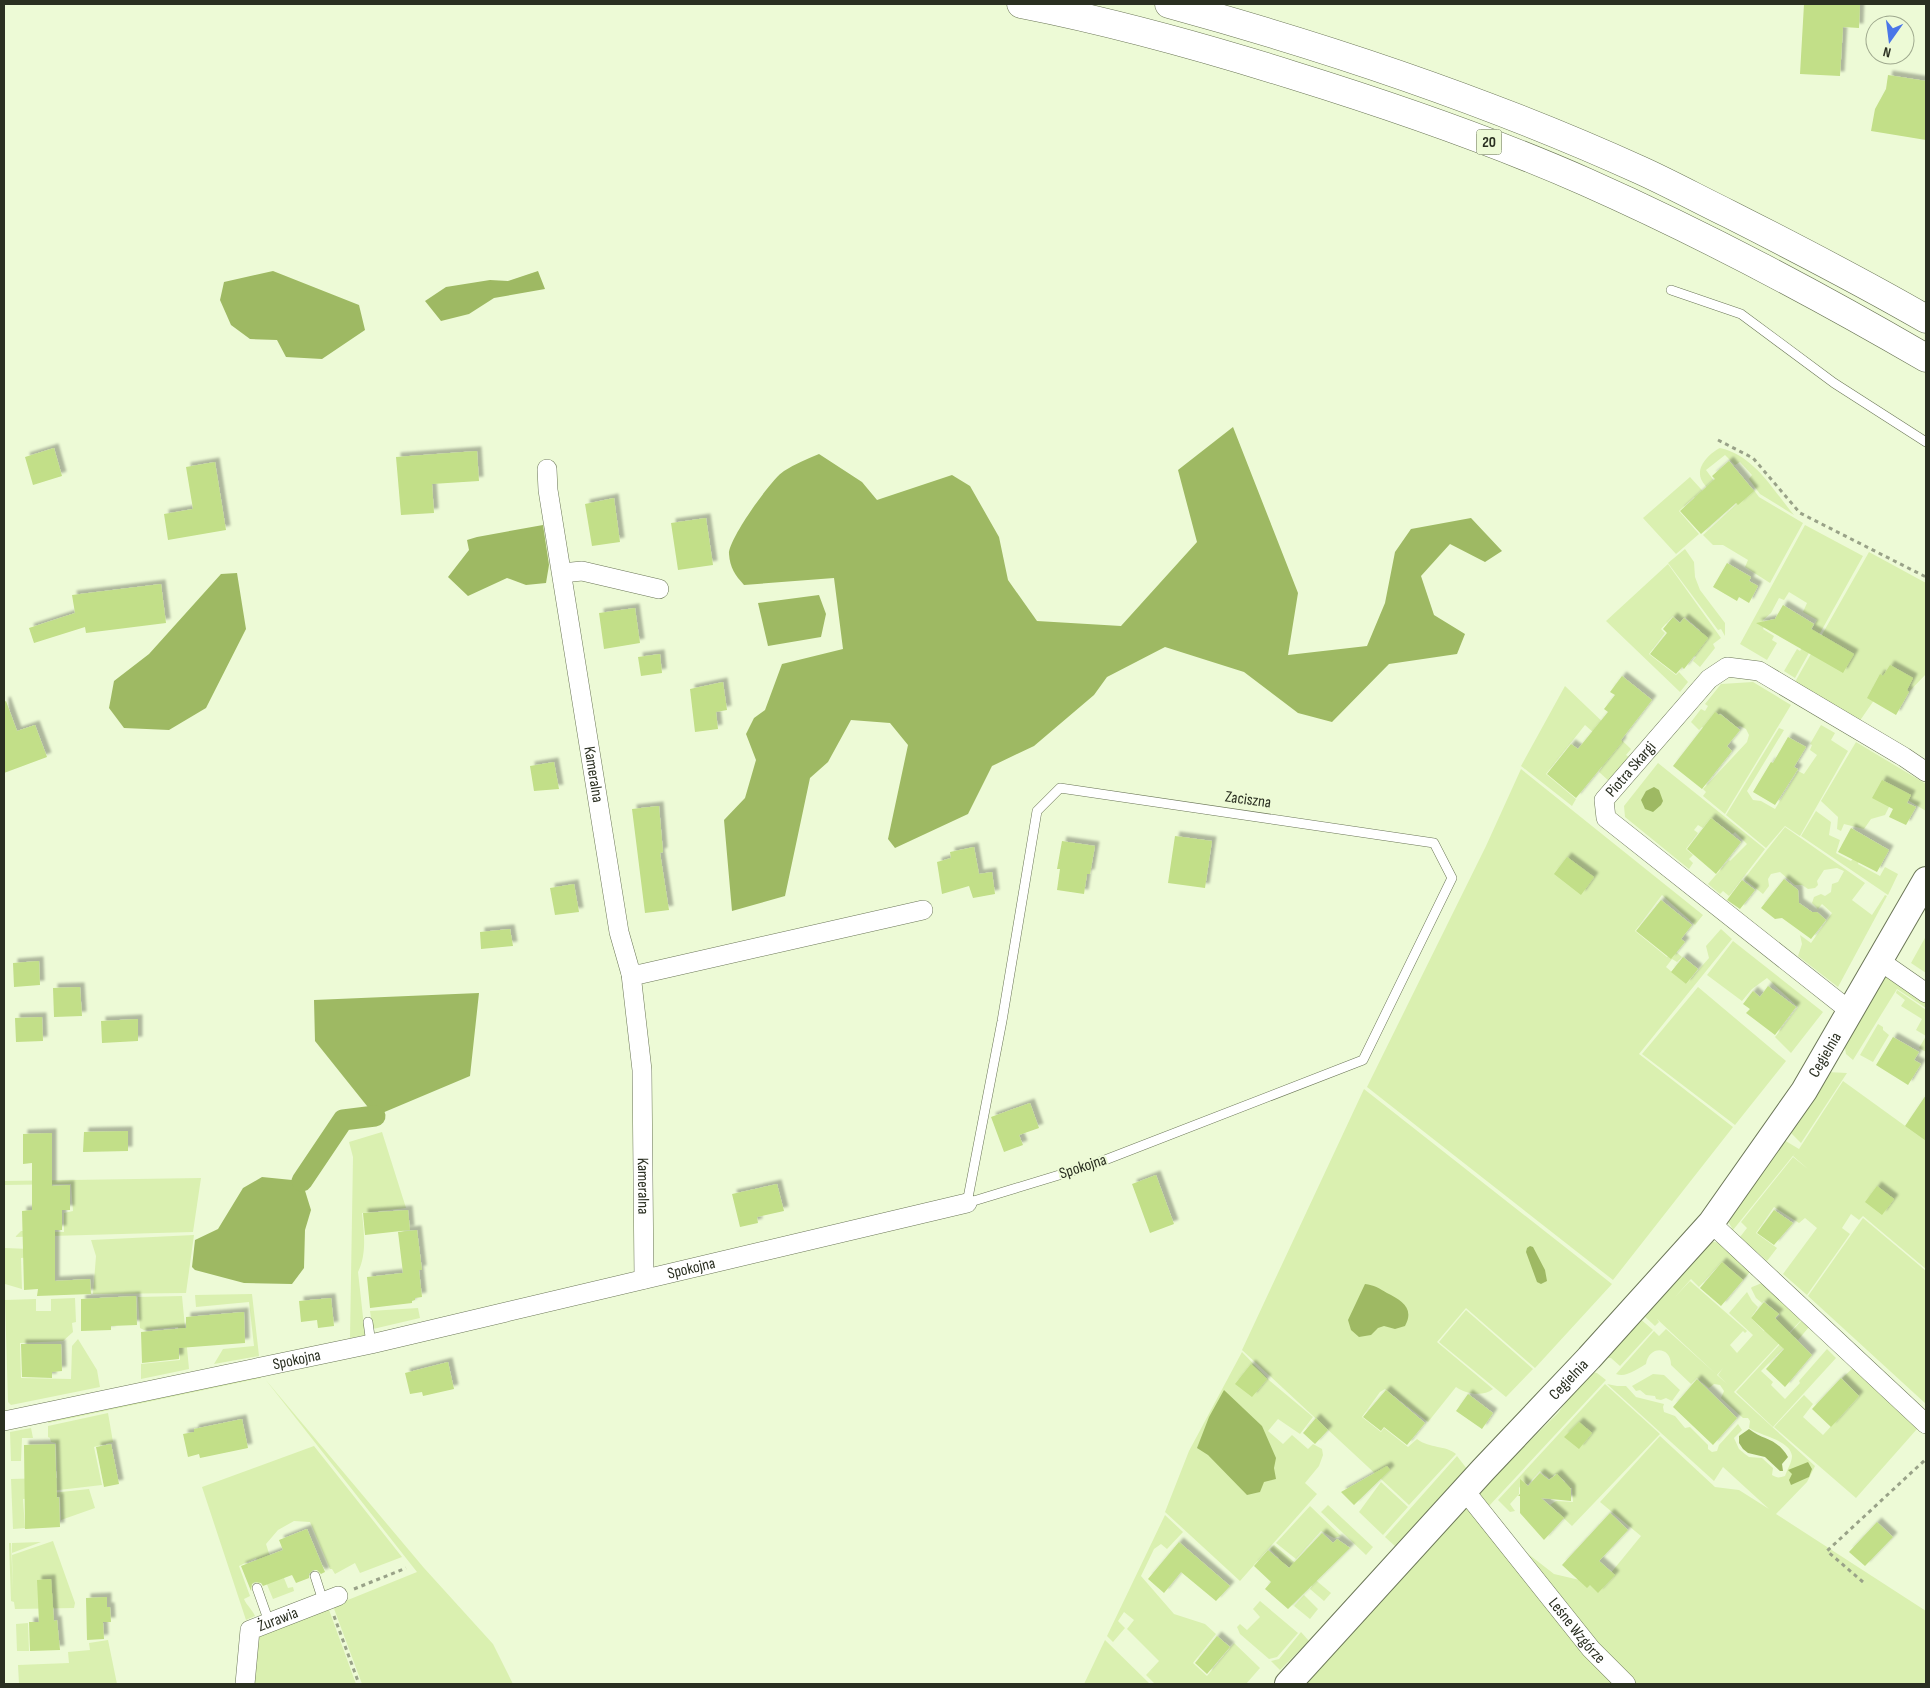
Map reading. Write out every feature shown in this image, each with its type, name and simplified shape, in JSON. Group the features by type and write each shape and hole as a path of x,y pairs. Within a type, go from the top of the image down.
{"main road":[{"name":"20","path":"1021,4 1148,33 1246,60 1387,105 1516,153 1653,213 1800,287 1926,358"},
{"name":"20","path":"1169,4 1354,58 1478,103 1569,139 1642,171 1809,254 1926,320"}],"street":[{"name":"Kameralna","path":"547,469 548,490 619,932 631,974 642,1070 644,1279"},
{"path":"562,573 582,570 659,589"},
{"name":"Piotra Skargi","path":"1850,1011 1606,818 1604,800 1709,678 1727,667 1759,671 1926,772"},
{"name":"Cegielnia","path":"1288,1684 1711,1223 1804,1091 1926,880"},
{"path":"631,974 651,972 923,910"},
{"path":"1880,961 1926,993"},
{"name":"Spokojna","path":"4,1421 371,1344 967,1203"},
{"path":"1711,1223 1926,1424"},
{"name":"Leśne Wzgórze","path":"1465,1491 1591,1649 1626,1684"},
{"name":"Żurawia","path":"245,1684 250,1630 329,1599"}],"lane":[{"path":"1671,290 1741,314 1834,383 1926,442"},
{"name":"Zaciszna","path":"967,1203 1002,1021 1037,811 1060,788 1434,843 1452,878 1363,1060"},
{"name":"Spokojna","path":"967,1203 1092,1165 1363,1060"},
{"path":"368,1322 371,1344"},
{"path":"315,1576 329,1599"},
{"path":"257,1588 270,1622"}],"path":[{"path":"1718,440 1753,458 1800,512 1926,577"},
{"path":"1863,1582 1827,1551 1926,1459"},
{"path":"359,1684 329,1599 406,1568"}],"shaded area":[{"path":"273,271 359,305 365,330 322,359 286,357 277,340 250,339 231,325 220,300 224,282"},
{"path":"538,271 545,289 494,298 469,314 441,321 425,301 446,287 490,280 508,281"},
{"path":"1233,427 1298,593 1288,655 1367,646 1385,603 1395,552 1411,529 1471,518 1502,551 1485,562 1450,544 1421,576 1434,615 1465,634 1457,654 1389,664 1332,722 1298,713 1244,672 1165,647 1107,677 1094,695 1034,746 992,766 968,814 895,848 888,839 908,745 890,723 851,720 828,762 810,778 785,896 732,911 724,820 745,798 756,760 746,734 754,718 765,710 782,664 843,649 834,578 744,585 732,567 729,554 735,536 751,510 778,476 792,466 819,454 862,482 877,500 952,475 970,486 999,537 1008,580 1037,621 1121,626 1197,542 1178,470"},
{"path":"1720,448 1743,458 1753,466 1794,515 1760,494 1749,479 1752,475 1740,462 1735,465 1725,455 1706,470 1715,482 1727,509 1706,486 1700,474 1700,469 1705,461"},
{"path":"1690,477 1721,511 1714,519 1694,497 1679,511 1699,534 1676,554 1643,518"},
{"path":"1753,489 1759,497 1803,523 1770,583 1745,567 1748,560 1723,545 1713,545 1703,535"},
{"path":"543,525 549,565 546,583 526,585 507,578 468,596 448,577 469,550 467,540"},
{"path":"1805,525 1863,556 1795,678 1784,671 1797,649 1800,651 1817,620 1803,612 1807,603 1789,592 1784,600 1779,598 1771,613 1763,620 1765,624 1763,629 1774,636 1772,640 1777,643 1767,660 1740,644"},
{"path":"1685,549 1694,562 1695,577 1700,590 1725,623 1725,636 1721,629 1718,630 1668,563"},
{"path":"1869,552 1926,583 1926,674 1903,698 1879,693 1859,722 1795,682"},
{"path":"1668,564 1721,638 1713,644 1715,648 1700,667 1693,661 1696,657 1693,655 1697,635 1700,630 1685,617 1680,622 1673,616 1661,629 1665,633 1649,654 1676,675 1679,672 1688,682 1680,692 1606,621"},
{"path":"237,573 246,629 206,708 169,730 124,728 109,708 114,681 149,654 221,574"},
{"path":"819,595 826,614 821,637 768,646 758,603"},
{"path":"1753,682 1791,705 1725,814 1703,796 1706,792 1703,789 1747,742 1749,735 1746,729 1740,726 1737,727 1720,713 1706,730 1702,727 1699,730 1691,722 1701,709 1705,711 1708,706 1705,704 1721,684"},
{"path":"1565,686 1631,749 1626,755 1629,757 1609,781 1599,772 1602,767 1599,764 1611,748 1585,725 1546,774 1576,799 1572,806 1521,766"},
{"path":"1821,725 1835,733 1831,740 1848,751 1800,836 1785,826 1766,848 1726,815 1779,728 1784,730 1747,791 1753,800 1761,801 1775,809 1798,771 1804,774 1817,755 1810,750 1812,745 1810,744"},
{"path":"1856,742 1926,784 1926,811 1896,793 1885,815 1871,819 1864,829 1844,824 1841,831 1837,829 1838,817 1821,801"},
{"path":"1658,763 1765,849 1729,896 1723,891 1720,894 1708,884 1729,860 1747,844 1735,832 1733,834 1711,818 1703,828 1698,825 1694,830 1698,833 1686,849 1693,855 1689,859 1693,863 1689,869 1625,817 1624,806"},
{"path":"1521,769 1703,915 1695,925 1662,895 1635,931 1667,957 1674,950 1682,957 1677,962 1672,959 1666,967 1686,984 1709,958 1706,946 1721,929 1732,939 1639,1054 1733,1127 1613,1280 1367,1087 1486,846"},
{"path":"1654,787 1659,790 1663,801 1653,812 1645,809 1641,800 1646,791"},
{"path":"1816,811 1831,822 1829,835 1840,840 1836,853 1851,861 1855,856 1859,860 1858,864 1880,876 1885,867 1898,874 1888,895 1801,836"},
{"path":"1785,827 1865,883 1852,900 1872,915 1885,895 1887,896 1838,987 1798,956 1802,944 1800,935 1811,943 1832,913 1822,904 1818,909 1812,903 1814,897 1821,894 1825,896 1831,892 1832,884 1838,882 1844,871 1837,868 1824,870 1817,881 1818,885 1815,888 1808,889 1802,885 1795,885 1780,872 1771,874 1768,879 1769,886 1763,894 1744,879"},
{"path":"1926,936 1926,973 1911,963"},
{"path":"1733,941 1823,1012 1791,1053 1775,1037 1798,1007 1767,978 1752,989 1742,1001 1707,975"},
{"path":"1887,977 1926,997 1926,1008 1897,989 1853,1060 1846,1054 1844,1043 1883,978"},
{"path":"1698,987 1786,1061 1735,1125 1642,1054"},
{"path":"1897,990 1926,1010 1926,1036 1916,1030 1922,1019 1901,1006 1905,1000 1896,993"},
{"path":"479,993 470,1076 375,1116 315,1041 314,1000"},
{"path":"1878,1024 1889,1035 1873,1062 1860,1055"},
{"path":"1926,1036 1926,1052 1919,1048"},
{"path":"1827,1072 1847,1073 1801,1143 1790,1132"},
{"path":"1843,1081 1926,1141 1926,1269 1863,1216 1859,1220 1851,1214 1842,1228 1850,1234 1807,1295 1783,1274 1817,1228 1805,1218 1799,1223 1774,1207 1756,1233 1777,1248 1767,1261 1740,1237 1747,1228 1741,1222 1793,1157 1808,1169 1793,1156 1796,1152 1733,1230 1728,1218 1784,1140 1799,1149"},
{"path":"1364,1089 1612,1284 1535,1368 1466,1308 1437,1342 1493,1389 1484,1393 1474,1394 1456,1387 1428,1422 1385,1389 1380,1392 1362,1417 1381,1432 1384,1428 1408,1447 1417,1439 1427,1444 1448,1449 1456,1454 1409,1505 1242,1350"},
{"path":"382,1132 406,1208 362,1213 364,1250 358,1272 365,1335 350,1338 353,1157 349,1142"},
{"path":"262,1177 302,1181 311,1210 305,1230 304,1268 292,1284 244,1283 195,1270 192,1267 195,1240 218,1229 243,1188"},
{"path":"201,1178 193,1232 15,1237 21,1231 64,1232 64,1213 73,1211 71,1184 5,1185 5,1181"},
{"path":"1863,1218 1926,1271 1926,1404 1808,1296"},
{"path":"194,1235 186,1293 93,1294 96,1256 91,1240"},
{"path":"1707,1243 1722,1243 1750,1272 1743,1280 1722,1262 1699,1287 1691,1279 1675,1297 1690,1281 1747,1331 1745,1333 1743,1331 1730,1345 1737,1353 1753,1335 1729,1313 1747,1292 1758,1307 1751,1318 1764,1331 1780,1315 1764,1301 1762,1303 1756,1298 1752,1287 1762,1283 1802,1319 1734,1392 1815,1466 1807,1482 1776,1514 1926,1611 1926,1684 1303,1684 1466,1506 1554,1574 1601,1585 1641,1536 1600,1502 1660,1436 1715,1487 1739,1490 1769,1509 1723,1467 1714,1481 1607,1384 1626,1386 1636,1397 1664,1404 1664,1412 1675,1416 1685,1428 1690,1427 1708,1445 1708,1449 1712,1452 1717,1451 1719,1445 1738,1424 1742,1430 1734,1438 1739,1449 1749,1457 1762,1458 1773,1468 1772,1475 1775,1477 1785,1476 1792,1458 1786,1446 1749,1428 1750,1421 1748,1418 1743,1418 1721,1398 1724,1391 1720,1385 1714,1384 1709,1388 1697,1378 1691,1384 1671,1365 1668,1354 1664,1351 1660,1350 1651,1353 1646,1364 1628,1374 1616,1374 1654,1331 1659,1336 1666,1329 1716,1375 1657,1319 1659,1322 1655,1326 1641,1313"},
{"path":"1530,1246 1533,1247 1545,1270 1547,1281 1541,1284 1537,1282 1526,1252"},
{"path":"5,1248 54,1250 54,1255 21,1258 22,1289 5,1284"},
{"path":"1365,1284 1379,1288 1405,1305 1408,1320 1405,1326 1395,1329 1384,1326 1378,1328 1371,1335 1359,1337 1351,1330 1348,1320"},
{"path":"252,1294 259,1356 214,1364 223,1349 254,1346 249,1302 196,1307 195,1295"},
{"path":"182,1296 189,1369 141,1379 141,1364 180,1360 178,1327 144,1330 140,1328 138,1297"},
{"path":"75,1298 76,1322 72,1323 73,1332 63,1341 20,1343 21,1378 71,1379 72,1346 78,1339 97,1370 100,1387 11,1405 8,1402 5,1300 36,1299 36,1311 51,1311 51,1299"},
{"path":"418,1308 420,1318 373,1329 370,1311"},
{"path":"1466,1310 1533,1369 1506,1397 1439,1342"},
{"path":"1638,1317 1653,1330 1620,1366 1611,1358 1603,1358"},
{"path":"1802,1320 1809,1327 1798,1340 1795,1337 1761,1371 1773,1382 1771,1385 1785,1399 1827,1349 1836,1358 1773,1427 1736,1392"},
{"path":"1242,1352 1270,1381 1313,1417 1300,1434 1278,1419 1268,1431 1283,1444 1292,1435 1308,1449 1313,1444 1322,1449 1323,1455 1319,1466 1305,1483 1317,1494 1240,1581 1165,1512 1189,1451"},
{"path":"1853,1368 1917,1429 1856,1498 1774,1427 1804,1395 1813,1404 1803,1417 1823,1435 1859,1396 1842,1378"},
{"path":"1589,1371 1597,1373 1606,1380 1489,1506 1478,1492 1558,1413"},
{"path":"1653,1374 1664,1375 1680,1390 1672,1401 1666,1398 1656,1399 1655,1396 1646,1395 1640,1390 1636,1391 1632,1386"},
{"path":"261,1376 261,1378 48,1423 47,1419"},
{"path":"265,1379 424,1568 493,1644 513,1684 362,1684 333,1606 417,1572"},
{"path":"1605,1384 1660,1434 1572,1526 1550,1505 1556,1501 1573,1502 1572,1488 1563,1487 1565,1481 1555,1474 1550,1479 1540,1471 1528,1484 1521,1485 1519,1494 1510,1504 1515,1511 1510,1512 1498,1500"},
{"path":"1224,1390 1262,1426 1276,1458 1274,1468 1276,1479 1264,1482 1260,1492 1247,1495 1208,1455 1197,1448 1209,1417"},
{"path":"108,1413 113,1442 94,1447 102,1485 50,1491 49,1479 57,1478 56,1443 51,1442 48,1437 48,1426"},
{"path":"31,1428 33,1438 22,1438 21,1461 11,1461 10,1432"},
{"path":"1749,1429 1779,1446 1788,1457 1782,1464 1783,1471 1780,1471 1765,1457 1748,1453 1743,1449 1739,1443 1739,1436"},
{"path":"314,1446 402,1557 360,1573 355,1563 335,1574 330,1569 310,1522 294,1521 278,1530 266,1544 277,1579 284,1578 288,1588 293,1587 294,1591 273,1599 256,1558 239,1566 250,1596 244,1599 255,1616 246,1620 202,1487"},
{"path":"1457,1456 1467,1469 1396,1547 1385,1537"},
{"path":"1808,1462 1812,1469 1809,1477 1791,1485 1789,1480 1792,1474 1788,1470"},
{"path":"47,1478 51,1497 23,1499 25,1528 13,1529 11,1479"},
{"path":"1381,1482 1408,1507 1383,1535 1359,1512"},
{"path":"89,1489 95,1508 61,1520 60,1497 53,1497 52,1493"},
{"path":"1328,1505 1373,1547 1366,1555 1321,1512"},
{"path":"1310,1506 1341,1536 1334,1538 1321,1531 1296,1559 1276,1543"},
{"path":"1165,1515 1183,1532 1167,1549 1161,1544 1154,1549 1141,1576 1174,1614 1205,1624 1216,1634 1193,1663 1207,1676 1234,1643 1260,1668 1246,1684 1155,1684 1146,1675 1159,1661 1127,1629 1134,1620 1124,1612 1118,1621 1125,1628 1113,1642 1107,1636"},
{"path":"53,1541 75,1603 74,1608 15,1609 14,1602 11,1601 9,1543 11,1543 13,1592 12,1555"},
{"path":"41,1542 12,1553 12,1543"},
{"path":"1274,1545 1331,1593 1324,1601 1310,1589 1312,1586 1285,1564 1270,1580 1264,1574 1279,1558 1270,1549"},
{"path":"1304,1595 1318,1609 1310,1619 1294,1606"},
{"path":"1260,1601 1298,1633 1277,1657 1269,1659 1240,1634 1237,1627 1240,1624 1247,1630 1260,1617 1253,1609"},
{"path":"328,1607 356,1684 254,1684 255,1643 261,1633"},
{"path":"28,1623 29,1651 17,1651 16,1624"},
{"path":"1301,1632 1309,1641 1280,1670 1271,1661 1279,1659"},
{"path":"108,1640 117,1684 19,1684 18,1665 69,1663 68,1652 90,1650 89,1643"},
{"path":"1105,1640 1150,1684 1084,1684"}],"building":[{"path":"1804,4 1860,4 1859,28 1843,27 1840,76 1800,74"},
{"path":"1888,75 1926,81 1926,140 1871,131 1875,109 1886,89"},
{"path":"54,448 62,476 33,485 25,457"},
{"path":"477,451 479,481 432,484 434,513 401,515 396,457"},
{"path":"1729,461 1754,491 1738,505 1736,503 1701,534 1680,511 1715,479 1712,476"},
{"path":"215,462 226,530 168,540 164,514 193,509 186,467"},
{"path":"614,498 620,542 592,546 585,504"},
{"path":"706,518 713,565 678,570 671,523"},
{"path":"1727,563 1751,577 1749,581 1758,586 1749,603 1739,597 1737,601 1713,587"},
{"path":"161,584 166,623 86,633 85,627 34,643 29,628 75,613 72,595"},
{"path":"1783,605 1814,624 1811,629 1854,654 1843,673 1756,623 1775,619"},
{"path":"635,608 640,643 604,649 599,613"},
{"path":"1673,617 1680,623 1684,618 1708,638 1684,669 1682,667 1676,674 1650,654 1667,633 1663,629"},
{"path":"660,654 662,673 641,676 638,657"},
{"path":"1890,665 1913,678 1907,690 1909,692 1896,715 1867,698 1880,674 1883,676"},
{"path":"1622,676 1652,700 1621,740 1622,742 1576,798 1547,774 1571,744 1578,749 1608,712 1604,709 1615,695 1610,692"},
{"path":"723,682 727,710 716,712 718,729 695,732 690,689"},
{"path":"6,701 17,731 35,725 47,757 4,773 4,702"},
{"path":"1715,712 1740,730 1727,746 1732,751 1702,789 1673,766"},
{"path":"1788,737 1806,747 1794,767 1798,769 1775,805 1753,792"},
{"path":"554,762 559,789 534,791 530,766"},
{"path":"1882,780 1911,795 1907,803 1916,807 1906,825 1889,817 1893,809 1872,798"},
{"path":"659,806 663,852 660,853 669,910 645,913 632,809"},
{"path":"1711,818 1741,842 1716,874 1687,849"},
{"path":"1851,828 1889,850 1877,872 1838,852"},
{"path":"1175,836 1212,841 1205,888 1168,883"},
{"path":"1062,841 1095,846 1090,874 1087,874 1084,894 1057,890 1060,869 1057,869"},
{"path":"974,847 979,874 992,872 995,894 973,898 969,886 942,894 937,862 951,858 950,852"},
{"path":"1567,857 1594,877 1581,895 1554,874"},
{"path":"1784,879 1798,890 1799,903 1812,912 1817,912 1826,920 1811,939 1782,918 1775,919 1761,908"},
{"path":"1742,880 1755,890 1740,909 1727,900"},
{"path":"574,884 579,912 555,915 550,888"},
{"path":"1661,900 1692,925 1681,939 1685,942 1671,959 1636,931"},
{"path":"510,929 513,946 481,949 480,932"},
{"path":"1683,957 1698,969 1686,984 1671,972"},
{"path":"39,961 40,985 14,987 13,963"},
{"path":"1768,986 1796,1007 1775,1035 1746,1013 1750,1009 1743,1004 1753,991 1760,997"},
{"path":"80,987 82,1016 54,1017 53,988"},
{"path":"42,1017 43,1041 16,1042 15,1018"},
{"path":"138,1019 138,1041 102,1043 101,1021"},
{"path":"1893,1037 1919,1052 1914,1060 1921,1064 1908,1085 1876,1065"},
{"path":"1926,1095 1926,1141 1905,1126"},
{"path":"1030,1103 1039,1128 1019,1135 1023,1145 1004,1152 991,1117"},
{"path":"128,1131 128,1151 83,1152 84,1132"},
{"path":"52,1133 52,1186 70,1185 70,1210 62,1210 62,1230 55,1230 55,1281 90,1279 91,1294 37,1296 38,1289 24,1290 22,1211 32,1210 32,1163 23,1164 23,1134"},
{"path":"1156,1175 1174,1224 1150,1233 1132,1184"},
{"path":"777,1184 784,1211 757,1217 758,1223 740,1227 732,1194"},
{"path":"1877,1186 1894,1199 1882,1215 1865,1202"},
{"path":"408,1210 410,1230 365,1235 363,1213"},
{"path":"1774,1210 1793,1223 1774,1245 1757,1233"},
{"path":"417,1230 422,1270 419,1270 422,1297 415,1298 412,1303 370,1308 367,1277 403,1273 398,1232"},
{"path":"1722,1262 1743,1280 1721,1306 1700,1288"},
{"path":"136,1296 137,1325 111,1326 111,1330 81,1331 81,1299"},
{"path":"331,1298 334,1326 318,1328 317,1320 301,1322 299,1301"},
{"path":"1764,1302 1779,1314 1775,1318 1812,1355 1785,1387 1766,1369 1784,1349 1751,1318"},
{"path":"244,1312 245,1343 179,1348 179,1359 142,1363 141,1332 186,1328 186,1317"},
{"path":"21,1344 61,1344 62,1371 52,1372 52,1378 22,1377"},
{"path":"448,1362 454,1389 423,1396 422,1392 410,1394 405,1373"},
{"path":"1251,1364 1267,1379 1252,1397 1235,1384"},
{"path":"1841,1378 1859,1396 1831,1427 1812,1409"},
{"path":"1697,1379 1737,1418 1713,1445 1673,1407"},
{"path":"1386,1390 1425,1423 1407,1445 1384,1427 1381,1431 1363,1417"},
{"path":"1468,1394 1493,1413 1482,1429 1456,1411"},
{"path":"1316,1418 1328,1430 1315,1444 1303,1433"},
{"path":"242,1419 248,1448 200,1458 199,1454 188,1457 183,1434 194,1432 194,1429"},
{"path":"1579,1422 1592,1433 1579,1449 1564,1437"},
{"path":"55,1444 60,1527 25,1529 24,1445"},
{"path":"111,1444 119,1484 104,1487 96,1447"},
{"path":"1387,1466 1390,1470 1354,1505 1341,1492"},
{"path":"1540,1473 1549,1480 1557,1474 1571,1489 1571,1501 1541,1498 1564,1518 1544,1540 1520,1513 1520,1496 1518,1496 1520,1494 1520,1479 1528,1486"},
{"path":"1610,1513 1628,1530 1599,1561 1615,1575 1598,1593 1590,1585 1587,1588 1562,1565"},
{"path":"1877,1522 1893,1537 1865,1566 1849,1552"},
{"path":"307,1529 325,1572 321,1574 317,1570 313,1570 309,1574 309,1578 296,1583 292,1575 263,1586 261,1583 255,1582 252,1584 251,1591 241,1566 283,1550 279,1540"},
{"path":"1322,1533 1333,1543 1337,1539 1350,1548 1288,1609 1265,1589 1271,1582 1254,1566 1268,1550 1289,1568"},
{"path":"1179,1542 1230,1586 1216,1601 1181,1572 1164,1593 1148,1579"},
{"path":"51,1579 54,1621 57,1620 60,1650 30,1651 29,1622 39,1622 37,1580"},
{"path":"107,1597 107,1607 110,1607 111,1622 103,1622 104,1639 87,1640 86,1598"},
{"path":"1217,1636 1230,1647 1207,1674 1195,1663"}],"waterway":[{"path":"302,1181 343,1120 375,1116"}]}
